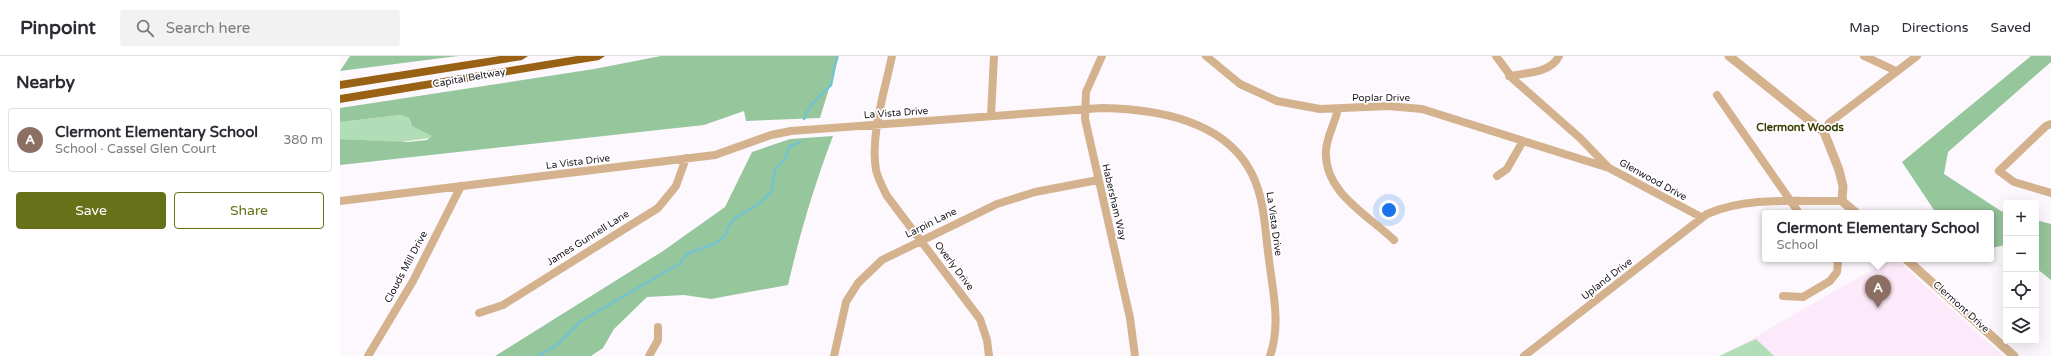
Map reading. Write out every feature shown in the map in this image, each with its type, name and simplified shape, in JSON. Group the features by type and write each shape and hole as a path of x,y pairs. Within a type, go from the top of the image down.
{"highway":[{"name":"Capital Beltway","path":"340,85 522,56"},
{"name":"Capital Beltway","path":"340,99 599,56"}],"street":[{"name":"Overly Drive","path":"892,56 879,125 875,156 878,178 887,196 980,318 988,340 989,356"},
{"path":"991,116 994,56"},
{"name":"Habersham Way","path":"1102,56 1086,87 1084,109 1098,180 1130,318 1135,356"},
{"name":"Poplar Drive","path":"1206,56 1240,84 1268,98 1297,106 1338,109 1388,106 1422,109 1609,168"},
{"name":"Glenwood Drive","path":"1496,56 1509,76 1570,128 1600,157 1609,168 1701,217"},
{"path":"1509,76 1550,68 1558,60 1559,56"},
{"path":"1729,56 1824,132 1839,170 1843,186 1842,201"},
{"path":"1864,56 1896,71"},
{"path":"1824,132 1829,123 1917,56"},
{"path":"1717,95 1797,210"},
{"name":"La Vista Drive","path":"340,201 715,155 731,151 760,137 777,133 1084,109 1127,108 1152,110 1177,116 1216,134 1230,145 1246,162 1256,180 1262,199 1277,327 1270,356"},
{"path":"1338,109 1326,150 1329,172 1345,198 1394,240"},
{"path":"2051,124 2046,126 1999,171 2014,182 2051,193"},
{"path":"1497,176 1507,169 1523,141"},
{"name":"James Gunnell Lane","path":"479,313 503,304 658,208 677,186 686,158"},
{"name":"Larpin Lane","path":"834,356 846,302 858,282 882,260 983,210 1014,198 1054,188 1098,180"},
{"name":"Clouds Mill Drive","path":"368,356 413,281 461,186"},
{"path":"1701,217 1738,205 1842,201 1852,210"},
{"name":"Upland Drive","path":"1524,356 1688,230 1701,217"},
{"path":"1783,296 1803,297 1830,281 1837,272 1838,262"},
{"name":"Clermont Drive","path":"1909,262 2014,356"},
{"path":"649,356 658,340 658,327"}],"shaded area":[{"path":"1886,262 1899,262 2003,356 1722,356"}],"green space":[{"path":"350,56 458,56 340,71"},
{"path":"661,56 839,56 820,118 746,121 744,111 704,125 340,165 340,139 408,142 427,140 432,136 412,126 409,118 401,115 340,122 340,108 594,69"},
{"path":"2031,56 2051,56 2051,62 1948,152 1944,174 2003,211 2003,246 1994,247 1994,210 1934,210 1902,162"},
{"path":"401,115 409,118 411,124 433,136 431,138 400,142 340,139 340,122"},
{"path":"833,136 808,210 788,285 711,299 684,295 647,297 614,329 603,348 591,356 495,356 663,251 725,207 752,152 790,139"},
{"path":"2039,221 2051,224 2051,280 2039,270"},
{"path":"1756,339 1774,356 1719,356"}],"waterway":[{"path":"804,119 810,106 831,85 837,56"},
{"path":"538,356 558,344 581,321 679,264 687,254 714,244 726,235 728,227 735,218 759,204 772,191 775,170 785,159 789,147 800,142"}],"place":[{"name":"Clermont Elementary School","path":"1878,308"}],"district":[{"name":"Clermont Woods","path":"1800,127"}]}
